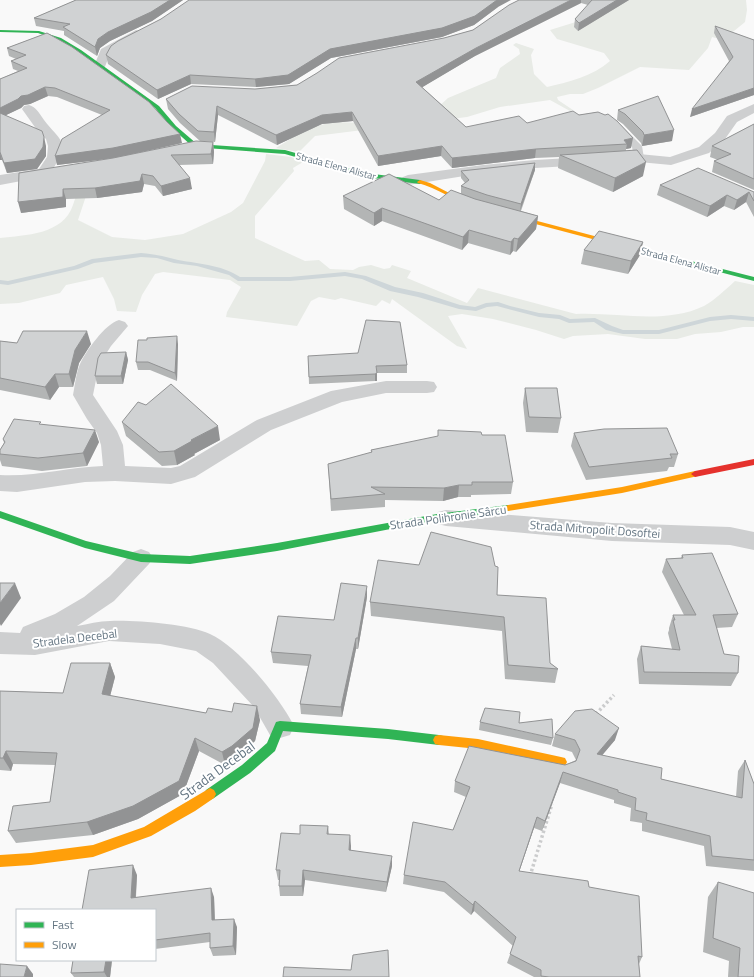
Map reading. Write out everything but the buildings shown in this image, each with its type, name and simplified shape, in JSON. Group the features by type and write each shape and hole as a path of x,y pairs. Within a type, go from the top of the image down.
{"street":[{"path":"100,66 105,52 115,45 145,30"},
{"path":"0,31 39,32 53,37 79,51 157,107 174,127 195,146"},
{"path":"157,107 171,100"},
{"path":"671,161 704,150 720,136 732,119 754,108"},
{"path":"29,109 42,127 53,138 55,146 54,157 44,172"},
{"path":"175,149 195,146"},
{"name":"Strada Elena Alistar","path":"195,146 285,152 365,175 428,184 453,197 487,209"},
{"path":"408,180 520,165 639,158 671,161 689,169"},
{"path":"0,180 44,172 66,170"},
{"name":"Strada Elena Alistar","path":"500,213 754,279"},
{"path":"115,473 112,445 107,431 94,414 83,395 89,364 104,342 119,326"},
{"path":"0,483 17,484 85,474 115,473 171,476 187,472 264,425 338,396 386,387 427,387"},
{"name":"Strada Polihronie Sârcu","path":"0,514 85,544 141,558 190,560 277,547 437,517 526,506 622,490 754,462"},
{"name":"Strada Mitropolit Dosoftei","path":"437,517 612,532 730,536 754,541"},
{"path":"0,643 40,631 70,618 91,606 113,590 141,558"},
{"name":"Stradela Decebal","path":"0,643 35,644 109,631 160,634 202,642 222,655 263,699 280,726"},
{"path":"280,726 388,734 478,744 561,762"},
{"name":"Strada Decebal","path":"0,861 94,852 147,832 191,807 246,769 271,747 280,726"}],"lane":[{"path":"610,121 637,146 639,158"}],"path":[{"path":"594,716 614,695"},
{"path":"529,878 550,811 561,762"}],"shaded area":[{"path":"627,0 746,0 747,10 745,22 734,31 721,38 712,37 708,48 689,70 640,67 583,94 570,94 557,97 558,100 573,110 570,111 550,100 500,107 467,117 315,136 299,152 276,148 308,128 333,122 368,123 436,109 448,98 496,78 500,68 520,54 519,49 513,45 516,43 534,49 531,55 534,74 547,87 572,81 596,71 610,61 604,53 557,39 550,30 608,12"},
{"path":"266,154 291,157 303,162 293,168 294,171 255,216 255,238 305,261 319,260 330,269 353,270 359,267 371,265 384,269 390,268 392,265 411,271 407,278 467,303 478,288 576,314 657,316 689,312 708,304 735,281 754,285 754,327 743,327 721,332 695,334 677,339 645,339 608,334 573,336 564,339 493,319 462,314 448,316 467,349 457,346 392,299 390,304 382,300 376,306 341,298 335,300 319,297 311,301 297,326 226,317 227,312 241,287 230,280 163,272 155,274 142,295 136,312 117,311 114,299 103,277 66,285 60,293 19,303 0,304 0,238 42,232 61,222 68,215 73,205 80,178 92,178 78,220 112,237 145,240 183,234 231,212 243,203 265,161"}],"waterway":[{"path":"0,282 8,283 76,268 92,261 141,255 157,256 174,261 198,264 231,274 238,279 290,279 345,274 364,277 393,289 420,295 459,307 476,309 486,305 498,304 508,308 539,315 560,317 569,321 595,320 609,328 623,332 659,332 710,319 731,317 754,319"}],"traffic: fast":[{"path":"0,31 39,32 59,39 79,51 157,107 174,127 195,146 285,152 365,175 420,182"},
{"path":"687,262 754,279"},
{"path":"0,514 85,544 141,558 190,560 277,547 437,517 508,508"},
{"path":"210,794 246,769 271,747 280,726 388,734 439,740"}],"traffic: slow":[{"path":"420,182 428,184 453,197 475,205"},
{"path":"507,215 687,262"},
{"path":"508,508 622,490 695,474"},
{"path":"439,740 478,744 561,762"},
{"path":"0,861 31,859 93,851 147,832 191,807 210,794"}],"traffic: jam":[{"path":"695,474 754,462"}]}
